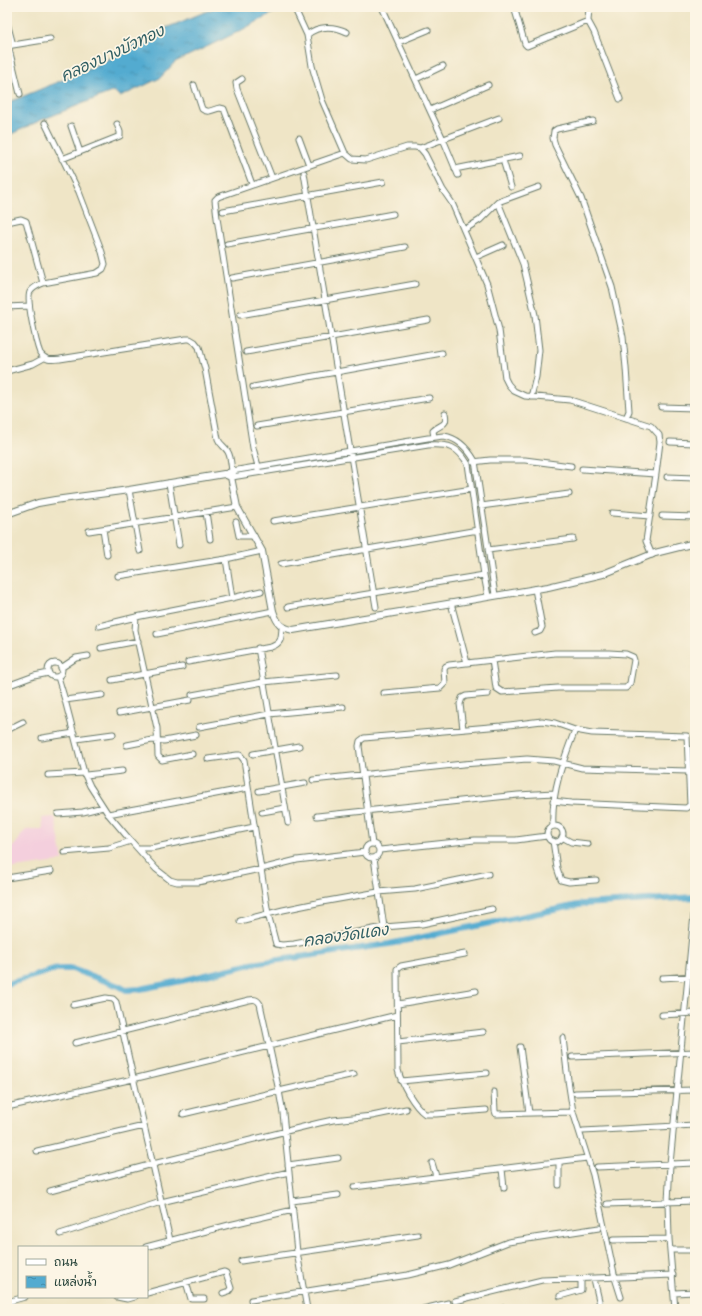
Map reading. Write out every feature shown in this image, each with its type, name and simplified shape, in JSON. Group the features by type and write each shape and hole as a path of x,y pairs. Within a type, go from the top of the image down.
{"street":[{"path":"382,7 444,139 458,175"},
{"path":"514,7 525,44 527,46 588,21"},
{"path":"589,7 588,21 620,99"},
{"path":"295,10 307,35 312,66 322,100 345,153 352,159 366,160 407,147 420,148 499,118"},
{"path":"7,23 13,45"},
{"path":"307,35 321,28 330,27 339,28 347,32"},
{"path":"399,42 428,30"},
{"path":"20,94 9,49 10,46 50,39"},
{"path":"416,79 443,66"},
{"path":"242,79 237,81 237,89 272,178"},
{"path":"194,85 202,108 205,111 208,112 220,108 224,109 252,184"},
{"path":"430,110 488,85"},
{"path":"593,121 557,129 554,131 553,138 581,198 612,287 623,337 629,411 626,418"},
{"path":"45,123 86,209 105,264 103,269 97,273 44,283 30,291 28,297 29,306 38,348 44,358 49,360 186,339 190,339 195,342 199,347 205,369 218,439 220,444 227,450 237,507 262,551 273,611 276,621 282,628 293,630 569,583 603,574 676,547 695,543"},
{"path":"62,160 120,136 120,132 116,124"},
{"path":"71,126 80,152"},
{"path":"299,138 309,165"},
{"path":"420,148 425,154 442,190 452,203 476,257 492,301 499,330 505,378 508,384 514,391 531,397 570,400 651,426 659,435 660,442 646,544 652,555"},
{"path":"258,472 215,200 218,197 252,184 345,153"},
{"path":"455,169 520,156"},
{"path":"503,160 511,187"},
{"path":"304,172 343,412 352,458 365,550 376,607"},
{"path":"223,211 383,182"},
{"path":"464,230 480,220 498,202 539,187"},
{"path":"498,202 523,264 535,315 539,350 536,377 531,397"},
{"path":"227,244 392,214"},
{"path":"7,222 22,219 26,221 44,283"},
{"path":"476,257 503,244"},
{"path":"232,278 404,247"},
{"path":"240,315 415,284"},
{"path":"7,307 29,306"},
{"path":"246,352 428,320"},
{"path":"253,387 442,353"},
{"path":"7,371 33,364 44,358"},
{"path":"257,426 428,398"},
{"path":"661,407 695,408"},
{"path":"434,437 433,431 447,420 445,413"},
{"path":"232,475 258,466 434,437 444,436 458,441 470,452 475,461 495,595"},
{"path":"670,442 695,443"},
{"path":"7,514 38,503 169,484 224,474 232,475 258,472 442,444 454,448 462,454 468,464 488,596"},
{"path":"468,464 475,461 525,460 571,466"},
{"path":"582,469 656,474"},
{"path":"667,477 695,478"},
{"path":"169,484 179,545"},
{"path":"273,521 472,489"},
{"path":"129,490 140,550"},
{"path":"481,506 569,494"},
{"path":"89,531 237,507"},
{"path":"206,512 210,539"},
{"path":"612,513 650,516"},
{"path":"662,516 695,517"},
{"path":"236,522 239,536 254,536"},
{"path":"103,529 107,555"},
{"path":"281,564 478,530"},
{"path":"488,550 573,539"},
{"path":"118,576 226,559 262,551"},
{"path":"226,559 232,598"},
{"path":"288,607 484,575"},
{"path":"534,590 542,627 540,631 535,633"},
{"path":"99,626 261,591"},
{"path":"451,603 467,663"},
{"path":"157,634 273,611"},
{"path":"136,617 135,630 152,707 158,740 158,756 162,760 192,754"},
{"path":"188,662 277,645 280,642 282,628"},
{"path":"101,648 138,641"},
{"path":"258,648 288,824"},
{"path":"384,693 440,688 445,683 444,669 446,666 467,663 492,660 563,652 626,654 633,657 634,660 630,683 626,688 558,688 502,692 496,688 492,660"},
{"path":"61,668 76,658 88,656"},
{"path":"49,673 49,668 52,664 58,664 61,668"},
{"path":"112,680 182,667"},
{"path":"61,668 61,673 58,677 85,774 90,786 108,814 164,876 177,882 198,882 261,870 297,860 365,852"},
{"path":"49,673 52,677 58,677"},
{"path":"7,686 34,676 49,673"},
{"path":"192,695 263,682 337,675"},
{"path":"463,729 460,704 462,698 466,696 488,694"},
{"path":"65,700 102,695"},
{"path":"119,713 190,700"},
{"path":"199,727 269,714 343,707"},
{"path":"372,844 359,746 360,741 364,738 542,721 555,723 574,730 592,733 687,736 690,805 686,808 553,801"},
{"path":"7,730 23,722"},
{"path":"547,836 549,829 553,826 554,793 574,730"},
{"path":"42,738 113,734"},
{"path":"127,745 158,740 164,741 196,735"},
{"path":"253,754 300,746"},
{"path":"208,759 240,755 244,760 268,914 275,942 279,945 294,944 384,927 422,924 492,909"},
{"path":"313,780 506,760 543,759 582,768 688,771"},
{"path":"48,775 122,771"},
{"path":"260,791 305,783"},
{"path":"108,814 248,788"},
{"path":"317,816 518,795 554,793"},
{"path":"58,814 83,812 103,807"},
{"path":"262,812 285,808"},
{"path":"553,826 557,826 561,829 562,837"},
{"path":"138,848 158,847 254,827"},
{"path":"380,850 475,840 516,840 547,836 553,841 558,872 561,880 568,882 596,880"},
{"path":"553,841 558,841 562,837"},
{"path":"562,837 570,842 588,844"},
{"path":"64,852 109,848 131,841"},
{"path":"365,852 367,847 372,844 377,845 380,850"},
{"path":"374,858 378,855 380,850"},
{"path":"365,852 368,857 374,858"},
{"path":"374,858 384,927"},
{"path":"7,878 51,871"},
{"path":"240,921 283,910 378,892 415,889 488,874"},
{"path":"675,1309 669,1239 668,1201 670,1164 682,1053 687,976 693,940 694,904"},
{"path":"465,954 398,967 396,971 398,1004 398,1070 401,1081 425,1114 486,1110"},
{"path":"662,978 695,976"},
{"path":"398,1004 476,991"},
{"path":"73,1005 106,998 113,999 116,1002 170,1240"},
{"path":"75,1043 253,999 258,1001 260,1004 280,1090 297,1252 307,1309"},
{"path":"662,1014 695,1013"},
{"path":"7,1107 398,1015"},
{"path":"398,1042 483,1032"},
{"path":"564,1038 573,1112 596,1187 615,1278 621,1297"},
{"path":"520,1047 529,1113"},
{"path":"572,1056 695,1052"},
{"path":"401,1081 487,1073"},
{"path":"183,1114 280,1090 354,1074"},
{"path":"575,1093 695,1090"},
{"path":"494,1092 496,1114 573,1112"},
{"path":"50,1191 285,1131 333,1120 372,1116 406,1109"},
{"path":"583,1131 695,1125"},
{"path":"37,1151 144,1126"},
{"path":"288,1165 338,1158"},
{"path":"354,1187 587,1158"},
{"path":"559,1162 559,1185"},
{"path":"432,1163 436,1176"},
{"path":"597,1167 695,1163"},
{"path":"502,1169 504,1188"},
{"path":"60,1234 162,1202 289,1172"},
{"path":"292,1201 338,1195"},
{"path":"607,1204 695,1201"},
{"path":"148,1246 293,1210"},
{"path":"251,1300 303,1290 408,1275 448,1265 508,1242 599,1228"},
{"path":"241,1261 418,1235"},
{"path":"613,1240 669,1239"},
{"path":"670,1250 695,1250"},
{"path":"148,1294 186,1282 226,1273 231,1288 229,1291 223,1293"},
{"path":"455,1301 542,1280 672,1275"},
{"path":"560,1296 581,1290 581,1279"},
{"path":"594,1279 601,1309"},
{"path":"186,1282 191,1299 204,1299"},
{"path":"674,1293 695,1292"},
{"path":"7,1302 21,1298"},
{"path":"423,1309 448,1303"}],"shaded area":[{"path":"55,817 63,860 7,869 7,849 12,848 26,830 43,829 42,818"}],"water":[{"path":"217,7 284,7 240,31 175,62 160,78 120,97 114,91 39,121 7,136 7,103 94,67 161,30"}],"waterway":[{"name":"คลองวัดแดง","path":"7,984 57,969 72,969 126,990 140,989 181,981 251,964 389,944 583,904 695,897"}],"water label":[{"name":"คลองบางบัวทอง","path":"113,55"}]}
